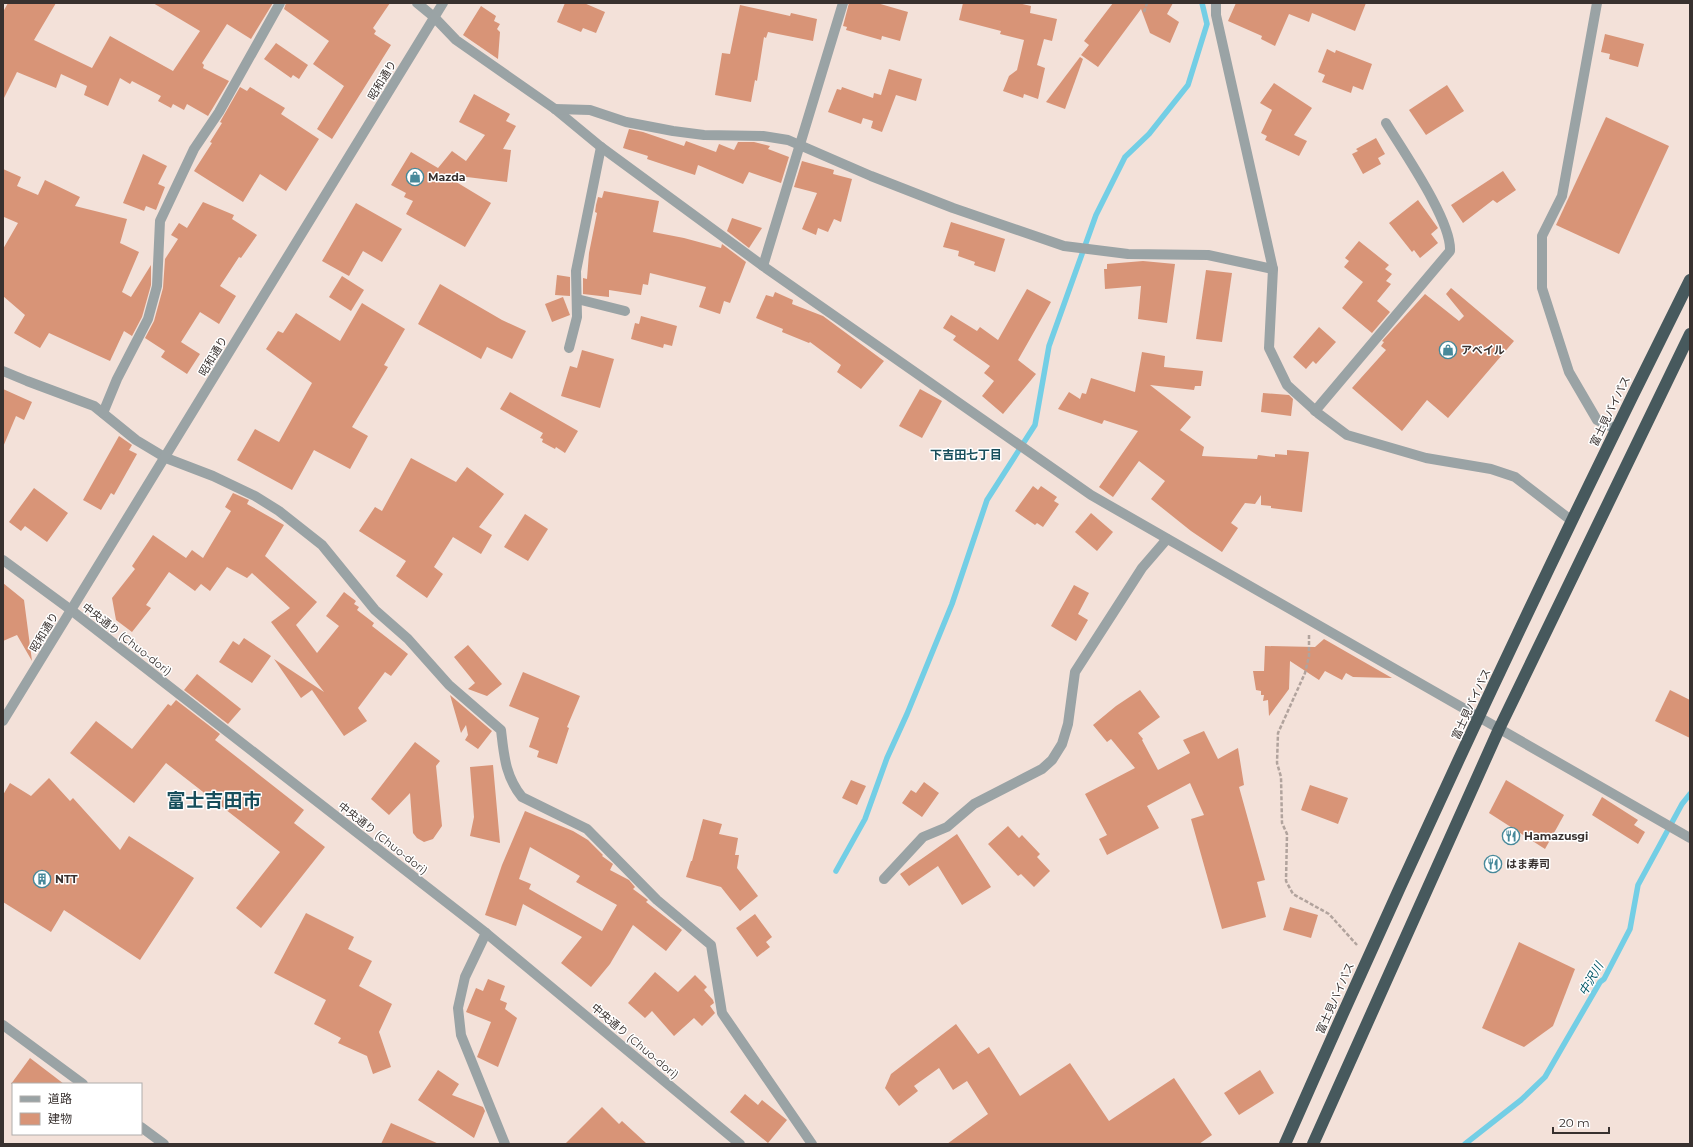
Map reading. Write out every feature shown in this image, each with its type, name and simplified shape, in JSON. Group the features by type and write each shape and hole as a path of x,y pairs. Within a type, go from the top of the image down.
{"highway":[{"name":"富士見バイパス","path":"1285,1144 1367,956 1572,521 1690,280"},
{"path":"1313,1144 1499,729 1690,334"}],"street":[{"path":"103,413 117,379 148,319 157,286 160,222 194,149 219,112 280,3"},
{"path":"417,3 434,17 456,40 555,109 601,147 763,266 1091,495 1308,621 1690,838"},
{"name":"昭和通り","path":"3,721 166,458 434,17 444,3"},
{"path":"763,266 844,3"},
{"path":"1216,3 1218,23 1273,269 1270,348 1287,385 1315,411 1347,434 1426,458 1491,469 1515,477 1572,521"},
{"path":"1597,3 1562,196 1542,236 1542,288 1569,372 1597,420 1616,429"},
{"path":"555,109 590,110 626,122 660,129 704,135 763,136 788,140 871,176 953,208 1064,246 1128,254 1208,255 1273,269"},
{"path":"1315,411 1450,251 1451,242 1439,212 1386,123"},
{"path":"569,348 577,317 576,271 601,147"},
{"path":"577,299 625,311"},
{"path":"3,371 27,382 94,406 136,440 166,458 213,476 255,496 279,511 322,545 375,610 408,639 449,685 501,730 504,762 516,791 522,797 587,829 657,900 711,945 722,1013 812,1144"},
{"path":"884,879 923,837 947,827 974,804 1042,769 1052,760 1062,744 1068,724 1076,672 1142,568 1167,539"},
{"name":"中央通り (Chuo-dori)","path":"3,560 71,610 486,933 740,1144"},
{"path":"486,933 465,977 458,1008 462,1035 505,1144"},
{"path":"3,1024 82,1083"},
{"path":"142,1128 164,1144"}],"path":[{"path":"1144,12 1147,3"},
{"path":"1308,621 1309,656 1305,672 1278,733 1277,764 1281,777 1282,823 1287,834 1286,880 1294,894 1329,914 1367,956"}],"building":[{"path":"8,3 56,3 34,40 92,68 110,36 173,71 200,31 153,3 273,3 251,39 227,24 202,63 204,65 203,68 229,81 208,116 187,104 184,110 173,104 171,108 158,101 161,96 132,81 130,84 120,78 108,106 84,95 87,86 61,74 56,88 17,72 3,100 3,12"},
{"path":"286,3 390,3 373,28 376,31 374,34 391,45 332,139 317,129 344,86 313,64 329,41 284,9"},
{"path":"565,3 584,3 605,12 596,33 583,28 581,32 557,22"},
{"path":"849,3 877,3 908,12 900,41 882,36 881,40 846,30 847,27 843,26"},
{"path":"963,3 1018,3 1031,6 1030,13 1057,19 1052,41 1044,39 1037,65 1045,68 1038,99 1024,94 1023,98 1003,91 1009,76 1017,70 1024,40 1000,34 1001,31 959,20"},
{"path":"1113,3 1173,3 1167,14 1179,22 1170,43 1150,33 1141,9 1098,67 1081,55 1089,45 1084,41"},
{"path":"1236,3 1366,3 1355,31 1312,13 1309,22 1289,14 1275,46 1261,39 1262,36 1228,21"},
{"path":"740,5 790,16 791,13 817,19 813,41 768,32 766,38 764,37 757,81 755,80 751,102 715,95 722,53 730,54"},
{"path":"481,6 496,16 494,21 500,24 497,29 500,32 498,59 463,35"},
{"path":"1605,34 1644,44 1638,67 1609,59 1610,54 1601,52"},
{"path":"276,43 308,65 299,79 293,75 291,78 264,59"},
{"path":"1327,49 1335,53 1336,50 1372,64 1363,90 1353,86 1351,93 1322,82 1325,75 1318,72"},
{"path":"1080,57 1083,59 1065,109 1046,102"},
{"path":"889,69 922,79 916,101 896,95 882,132 871,128 873,121 863,118 861,124 828,112 837,89 841,90 842,87 873,98 874,93 881,95"},
{"path":"1274,83 1312,108 1294,135 1307,141 1299,156 1265,140 1267,136 1261,133 1272,110 1260,103"},
{"path":"1447,85 1464,111 1426,135 1409,110"},
{"path":"240,87 247,91 250,87 285,108 281,114 319,139 286,191 260,174 243,202 194,171 212,143 210,142 222,123 220,122"},
{"path":"474,94 510,114 506,121 516,126 503,149 511,150 507,182 443,174 491,203 465,247 406,214 413,201 404,197 406,193 391,185 411,152 438,168 452,151 466,161 485,135 459,122"},
{"path":"1606,117 1669,146 1619,254 1556,225"},
{"path":"629,129 643,132 684,146 686,141 716,152 719,144 734,150 738,142 754,142 770,146 768,149 789,157 781,183 749,172 743,184 698,165 695,175 647,159 648,156 623,148"},
{"path":"1376,138 1385,154 1378,158 1381,164 1363,174 1352,154 1358,151 1356,149"},
{"path":"143,154 167,166 158,184 165,187 156,210 146,206 144,211 123,203"},
{"path":"802,161 834,170 833,174 852,179 841,222 834,219 828,232 818,228 816,235 802,229 817,193 794,187"},
{"path":"3,169 21,177 17,186 38,195 45,180 80,197 75,206 127,219 120,243 139,252 122,292 131,297 151,265 151,285 142,317 132,336 124,331 110,361 49,333 40,348 14,333 25,315 3,296 3,249 18,223 4,217 3,219"},
{"path":"1503,171 1516,190 1497,203 1493,200 1463,223 1451,205"},
{"path":"604,191 659,201 653,232 684,238 721,248 722,244 746,262 730,303 724,301 720,314 699,307 706,287 650,273 648,285 643,284 641,295 609,290 609,297 583,294 583,278 587,279 589,253 597,213 595,212 596,205 598,197 602,198"},
{"path":"1418,200 1438,228 1431,234 1438,243 1420,258 1414,250 1412,252 1389,223"},
{"path":"203,202 234,215 232,219 257,235 241,258 239,257 220,286 236,296 219,324 200,312 181,342 200,354 187,374 161,357 165,351 145,338 154,321 163,288 165,259 178,239 171,235 179,223 187,228"},
{"path":"356,203 402,229 382,262 363,251 349,276 322,261"},
{"path":"732,218 762,228 749,248 727,231"},
{"path":"951,222 1005,239 995,272 974,265 975,262 958,256 959,251 943,247"},
{"path":"1359,241 1389,265 1385,269 1392,274 1386,281 1391,284 1377,301 1390,312 1372,333 1342,308 1363,282 1344,267 1349,261 1345,258"},
{"path":"1143,261 1175,264 1167,323 1138,319 1141,286 1105,289 1104,269 1107,269 1107,264"},
{"path":"1206,270 1232,273 1222,342 1196,339"},
{"path":"557,275 570,277 570,296 555,295"},
{"path":"342,276 364,290 351,311 329,297"},
{"path":"440,284 502,320 526,331 512,359 487,347 481,359 418,324"},
{"path":"1451,288 1514,341 1448,418 1427,400 1402,431 1352,388 1386,350 1381,346 1384,342 1382,341 1425,294 1459,321 1464,316 1446,294"},
{"path":"1027,289 1051,302 1018,360 1036,374 1003,414 982,396 994,381 984,373 990,366 953,340 956,336 943,328 951,315 977,331 980,327 998,340"},
{"path":"775,292 793,300 792,304 823,316 884,361 861,389 837,372 841,365 810,342 809,343 782,332 783,329 756,318 766,295 773,297"},
{"path":"563,297 570,315 552,322 545,304"},
{"path":"362,303 405,329 384,365 388,367 352,427 368,436 350,469 314,450 292,490 237,460 255,429 279,442 312,383 266,349 278,331 283,333 296,313 340,341"},
{"path":"641,316 677,326 672,346 664,344 663,348 631,339 635,323 639,324"},
{"path":"1319,327 1336,342 1316,364 1313,361 1306,369 1293,357"},
{"path":"582,350 614,359 600,408 561,396 570,366 577,368"},
{"path":"1142,352 1165,356 1164,367 1203,371 1201,386 1195,386 1194,390 1150,385 1191,417 1180,430 1204,447 1202,456 1257,459 1258,455 1275,457 1275,454 1287,455 1287,450 1309,452 1302,512 1271,508 1271,506 1261,505 1261,495 1255,504 1245,503 1231,523 1238,528 1222,552 1191,531 1151,499 1165,481 1139,461 1113,497 1099,487 1138,431 1104,420 1102,424 1058,409 1069,392 1080,399 1082,393 1086,394 1091,378 1135,392"},
{"path":"3,389 32,402 24,420 16,416 3,447"},
{"path":"920,389 942,401 922,438 899,426"},
{"path":"510,392 578,431 565,453 556,447 555,449 542,442 543,439 540,438 543,433 500,409"},
{"path":"1263,393 1289,395 1293,399 1291,416 1261,412"},
{"path":"119,436 132,445 129,450 137,454 114,495 111,493 101,510 83,500"},
{"path":"411,458 456,482 467,467 504,494 479,527 492,535 481,554 453,537 434,567 443,574 427,598 396,576 406,561 359,531 375,507 382,511"},
{"path":"1033,486 1038,490 1041,486 1057,497 1054,501 1059,504 1043,527 1037,523 1035,525 1015,511"},
{"path":"34,488 68,513 47,542 25,526 21,531 9,522"},
{"path":"233,493 249,500 247,504 284,525 265,556 317,602 296,625 317,653 339,626 326,616 344,592 356,601 354,604 359,607 357,610 374,623 372,626 408,654 391,676 385,672 358,708 367,721 344,736 312,690 301,698 274,659 324,692 271,622 290,608 252,573 247,578 227,567 210,591 201,584 195,591 169,572 146,605 151,608 132,632 116,620 112,598 135,569 132,566 153,535 186,558 192,550 203,558 231,511 225,507"},
{"path":"1091,513 1113,532 1097,551 1075,532"},
{"path":"525,514 548,529 528,561 504,547"},
{"path":"3,583 24,600 32,661 17,635 3,641"},
{"path":"1074,585 1089,593 1078,614 1088,620 1076,641 1051,626"},
{"path":"244,638 271,656 252,683 219,662 233,641 239,645"},
{"path":"1324,639 1392,678 1353,677 1346,673 1342,680 1325,671 1319,680 1290,661 1289,689 1269,716 1268,700 1263,701 1264,695 1261,695 1261,691 1256,690 1253,671 1264,671 1265,646 1315,647"},
{"path":"468,645 502,684 487,696 468,689 475,683 454,657"},
{"path":"523,672 580,696 567,727 569,728 557,764 537,757 539,751 529,747 539,718 509,706"},
{"path":"197,674 241,709 228,724 184,690"},
{"path":"1140,690 1160,717 1138,733 1143,739 1142,740 1158,770 1190,753 1183,740 1204,731 1218,759 1238,748 1244,785 1239,787 1265,880 1257,882 1266,917 1222,929 1191,819 1204,815 1190,783 1147,806 1159,828 1107,855 1099,839 1107,835 1085,794 1135,768 1111,739 1107,742 1093,725 1116,706"},
{"path":"1670,690 1690,700 1690,738 1655,721"},
{"path":"450,695 492,731 478,749 465,740 468,735 466,725 461,733"},
{"path":"176,700 220,734 215,740 304,810 294,823 325,847 261,928 236,908 280,852 166,763 134,803 70,753 96,721 132,749 168,704 171,706"},
{"path":"415,742 440,761 436,766 442,826 433,839 424,842 417,838 413,833 410,793 389,815 371,799"},
{"path":"493,765 500,843 470,836 474,817 470,767"},
{"path":"49,778 70,801 73,798 120,850 129,836 194,878 140,960 64,910 51,932 3,902 3,795 10,783 31,796"},
{"path":"851,780 866,786 857,805 842,798"},
{"path":"1506,780 1564,815 1545,849 1489,813"},
{"path":"924,782 939,793 922,817 902,803 911,790 916,793"},
{"path":"1310,785 1348,798 1338,824 1301,810"},
{"path":"1602,797 1638,820 1634,825 1645,832 1638,844 1592,815"},
{"path":"525,811 573,831 588,840 603,855 602,856 613,864 610,870 629,880 635,887 633,889 648,900 646,902 682,930 666,951 633,925 610,964 591,987 561,963 582,937 523,904 516,926 485,915 502,865","holes":["530,847 580,876 576,882 617,905 602,931 529,889 531,884 519,879"]},
{"path":"703,819 722,824 719,834 738,838 735,855 739,855 737,868 758,896 740,911 721,887 686,877 692,861"},
{"path":"1008,826 1019,838 1022,835 1040,854 1037,857 1050,871 1034,887 1021,874 1018,876 988,844"},
{"path":"957,834 991,887 962,905 938,866 909,886 900,874"},
{"path":"1290,907 1318,915 1311,938 1283,930"},
{"path":"306,913 354,937 348,949 372,961 359,986 392,1004 379,1032 391,1067 373,1074 367,1056 338,1043 341,1038 314,1024 326,1000 274,973"},
{"path":"755,914 772,937 766,942 770,947 757,957 736,928"},
{"path":"1519,942 1575,969 1553,1026 1524,1047 1482,1028"},
{"path":"655,972 678,992 695,975 707,987 704,990 713,1000 714,1003 710,1006 715,1013 702,1026 694,1018 674,1036 652,1011 645,1018 628,1003"},
{"path":"488,979 505,986 500,1000 507,1003 505,1009 517,1018 498,1067 477,1057 491,1022 466,1012 476,988 483,991"},
{"path":"956,1024 978,1054 989,1047 1020,1096 1070,1063 1109,1121 1174,1078 1212,1135 1199,1144 947,1144 988,1114 967,1081 953,1090 939,1068 914,1086 918,1091 899,1106 885,1088 891,1074"},
{"path":"30,1058 63,1083 12,1083 11,1084"},
{"path":"438,1070 459,1084 452,1095 483,1107 485,1111 474,1138 418,1100"},
{"path":"1260,1070 1274,1093 1239,1115 1224,1093"},
{"path":"745,1094 758,1105 762,1100 787,1120 768,1143 730,1112"},
{"path":"602,1107 619,1124 622,1121 647,1144 565,1144"},
{"path":"391,1123 439,1144 381,1144"}],"waterway":[{"path":"836,871 865,819 887,758 907,714 952,604 987,500 1035,425 1049,346 1096,215 1125,157 1149,134 1188,85 1207,24 1202,3"},
{"name":"中沢川","path":"1465,1144 1521,1100 1545,1077 1600,982 1604,979 1630,929 1638,885 1682,804 1690,794"}],"place":[{"name":"Mazda","path":"415,177"},
{"name":"アベイル","path":"1448,350"},
{"name":"Hamazusgi","path":"1511,836"},
{"name":"はま寿司","path":"1493,864"},
{"name":"NTT","path":"42,879"}],"district":[{"name":"下吉田七丁目","path":"966,455"},
{"name":"富士吉田市","path":"214,800"}]}
